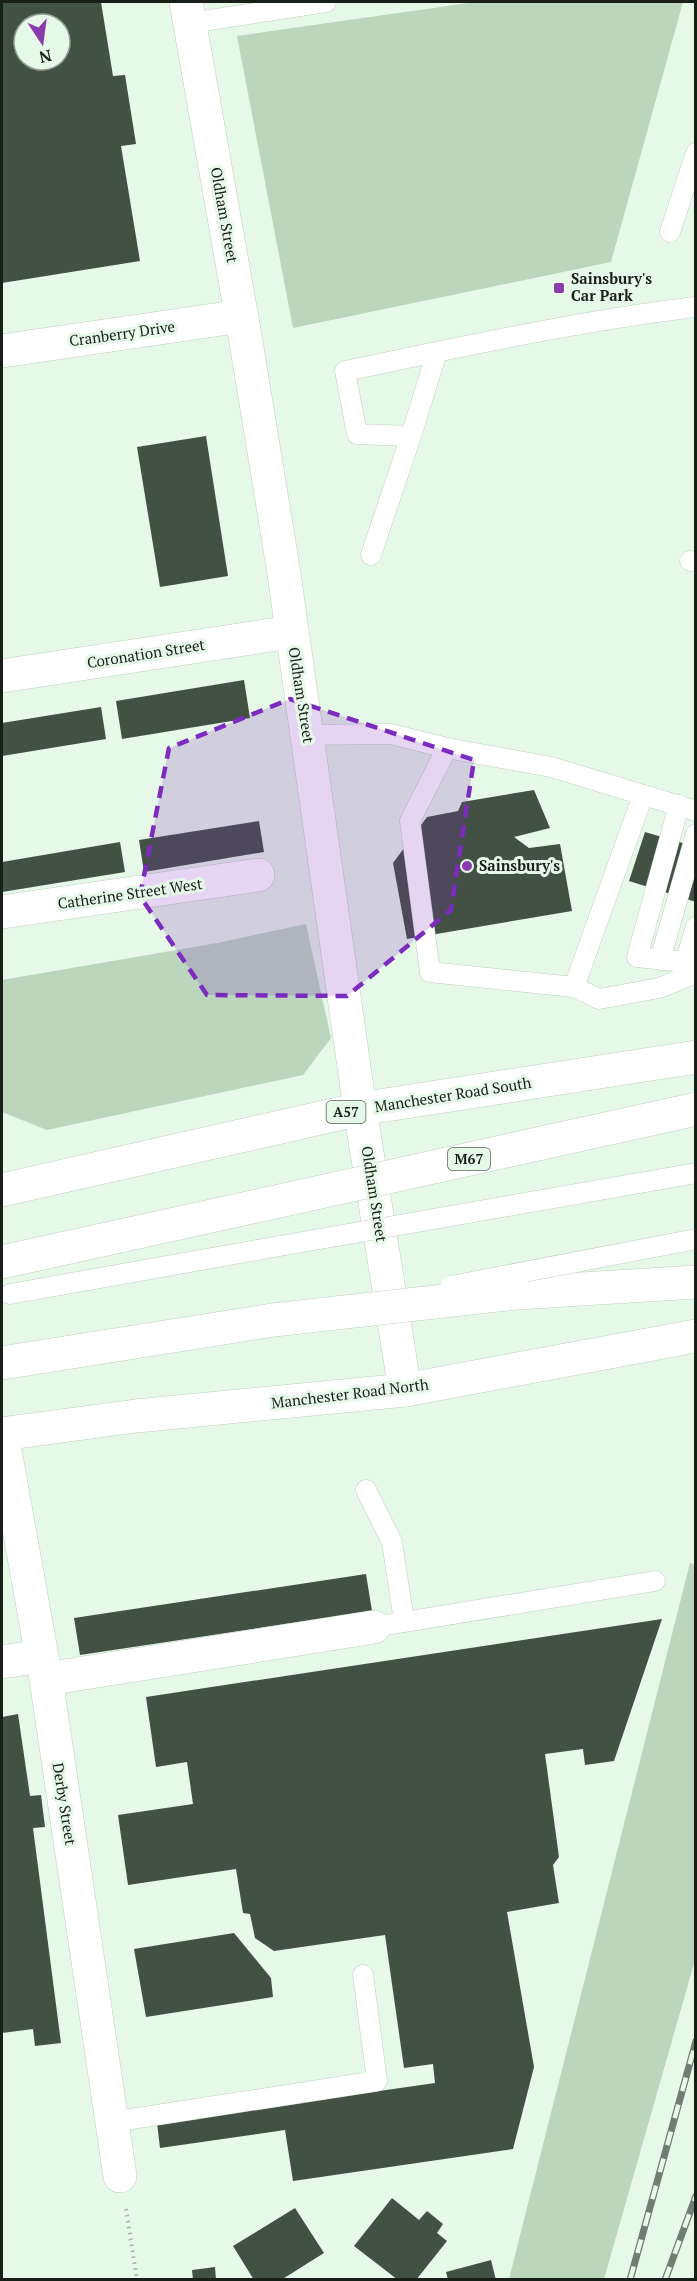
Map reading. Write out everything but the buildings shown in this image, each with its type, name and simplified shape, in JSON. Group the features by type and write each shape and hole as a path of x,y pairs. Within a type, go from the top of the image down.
{"main road":[{"name":"Oldham Street","path":"188,12 242,316 307,735 360,1109 405,1390"},
{"name":"Cranberry Drive","path":"2,351 242,316"},
{"name":"Coronation Street","path":"2,676 291,632"},
{"name":"Catherine Street West","path":"2,912 258,875"},
{"name":"Manchester Road South","path":"2,1190 360,1109 696,1057"},
{"name":"M67","path":"2,1262 696,1109"},
{"path":"2,1363 273,1320 516,1293 696,1282"},
{"name":"Manchester Road North","path":"2,1434 136,1416 405,1390 696,1336"},
{"name":"Derby Street","path":"2,1434 43,1667 120,2176"},
{"path":"2,1662 43,1667 389,1624"}],"lane":[{"path":"188,12 326,2"},
{"path":"670,232 696,153"},
{"path":"411,436 357,434 345,371 656,312 696,307"},
{"path":"371,555 437,352"},
{"path":"307,735 391,734 447,748 551,767 687,808 637,957 692,965"},
{"path":"447,748 410,821 430,972 574,987 599,999 659,988 692,965 696,927"},
{"path":"574,987 643,795"},
{"path":"660,960 696,834"},
{"path":"10,1294 696,1173"},
{"path":"273,1320 696,1239"},
{"path":"366,1490 393,1542 389,1624 655,1581"},
{"path":"112,2122 377,2081 363,1975"}],"path":[{"path":"120,2176 137,2280"}],"highlighted area":[{"path":"290,699 474,760 451,910 347,996 207,995 140,896 169,748"}],"green space":[{"path":"475,2 683,2 611,262 293,328 237,36"},
{"path":"306,924 331,1038 303,1075 47,1130 2,1112 2,980 217,943"},
{"path":"690,1563 696,1565 695,1960 604,2279 509,2279"}],"railway":[{"path":"630,2280 696,2041"},
{"path":"665,2280 696,2196"}],"place":[{"name":"Sainsbury's Car Park","path":"559,288"},
{"name":"Sainsbury's","path":"467,866"}]}
